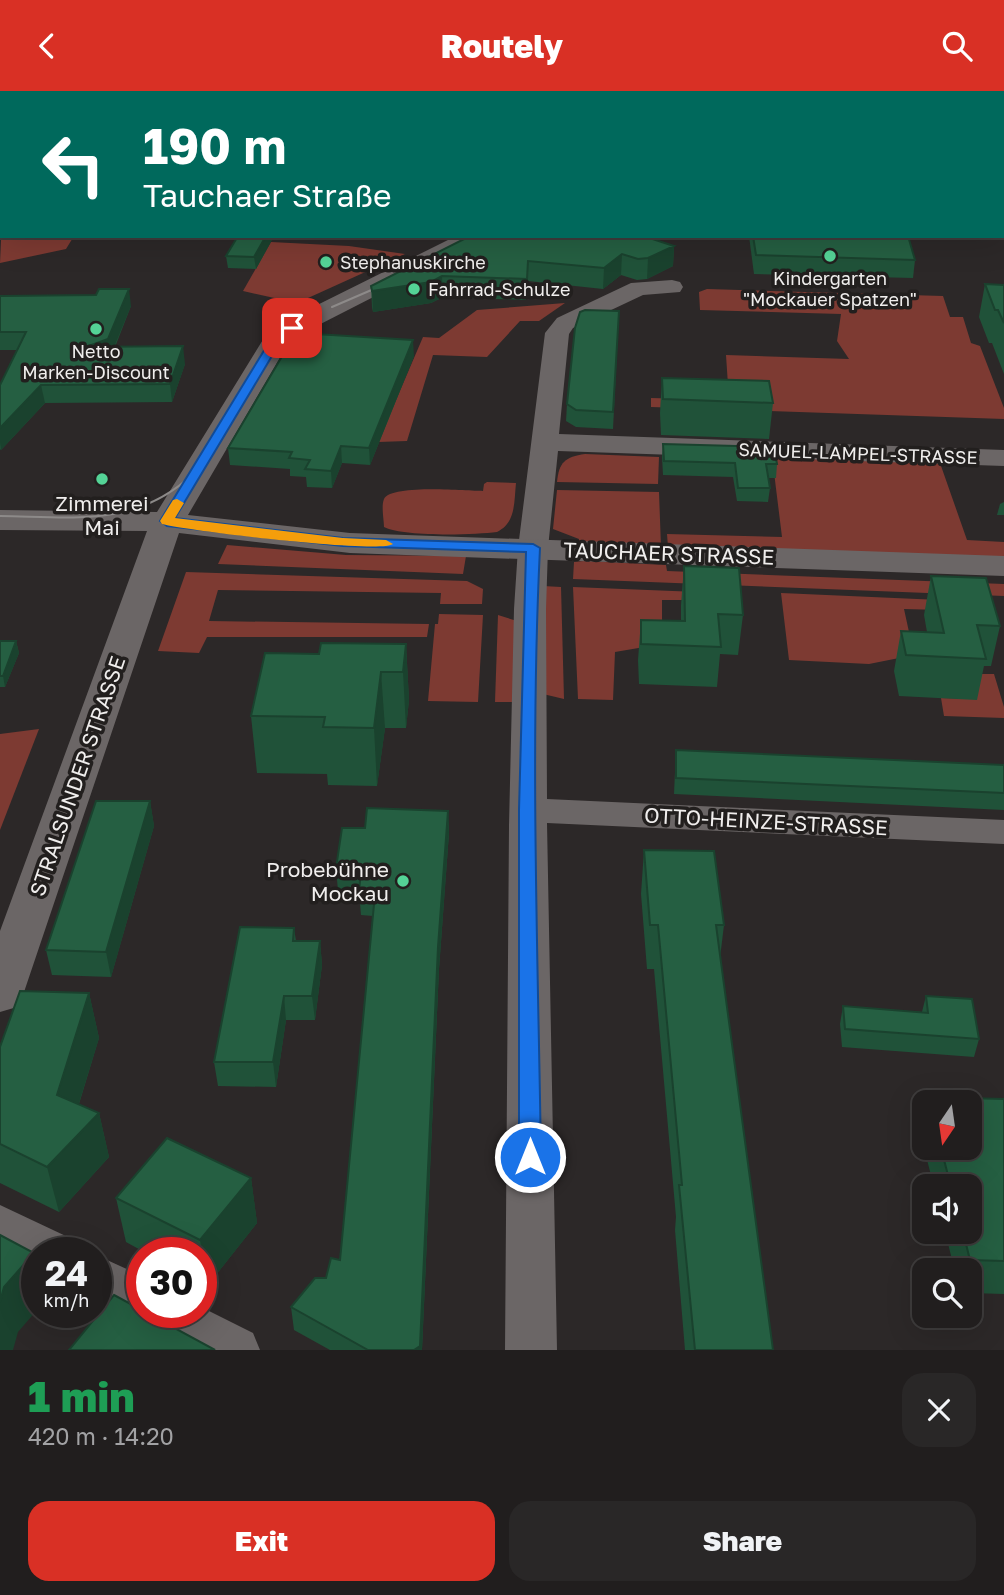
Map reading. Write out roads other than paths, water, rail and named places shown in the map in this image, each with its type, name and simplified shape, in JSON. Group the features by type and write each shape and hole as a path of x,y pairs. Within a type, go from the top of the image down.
{"street":[{"name":"STRALSUNDER STRASSE","path":"0,995 167,521 274,344 292,328 471,238"},
{"path":"531,1350 528,810 530,609 533,548 557,333 565,323 639,288 672,287"},
{"name":"SAMUEL-LAMPEL-STRASSE","path":"544,442 1004,458"},
{"name":"TAUCHAER STRASSE","path":"0,520 167,521 343,542 1004,566"},
{"path":"154,558 172,547 244,531"},
{"name":"OTTO-HEINZE-STRASSE","path":"528,810 1004,832"},
{"path":"0,1226 21,1237"},
{"path":"192,1328 234,1350"}],"tram line":[{"path":"332,307 390,282"},
{"path":"0,516 78,517 127,511 172,491 194,473"}],"place":[{"name":"Kindergarten \"Mockauer Spatzen\"","path":"830,256"},
{"name":"Stephanuskirche","path":"326,262"},
{"name":"Fahrrad-Schulze","path":"414,289"},
{"name":"Netto Marken-Discount","path":"96,329"},
{"name":"Zimmerei Mai","path":"102,479"},
{"name":"Probebühne Mockau","path":"403,881"}]}
